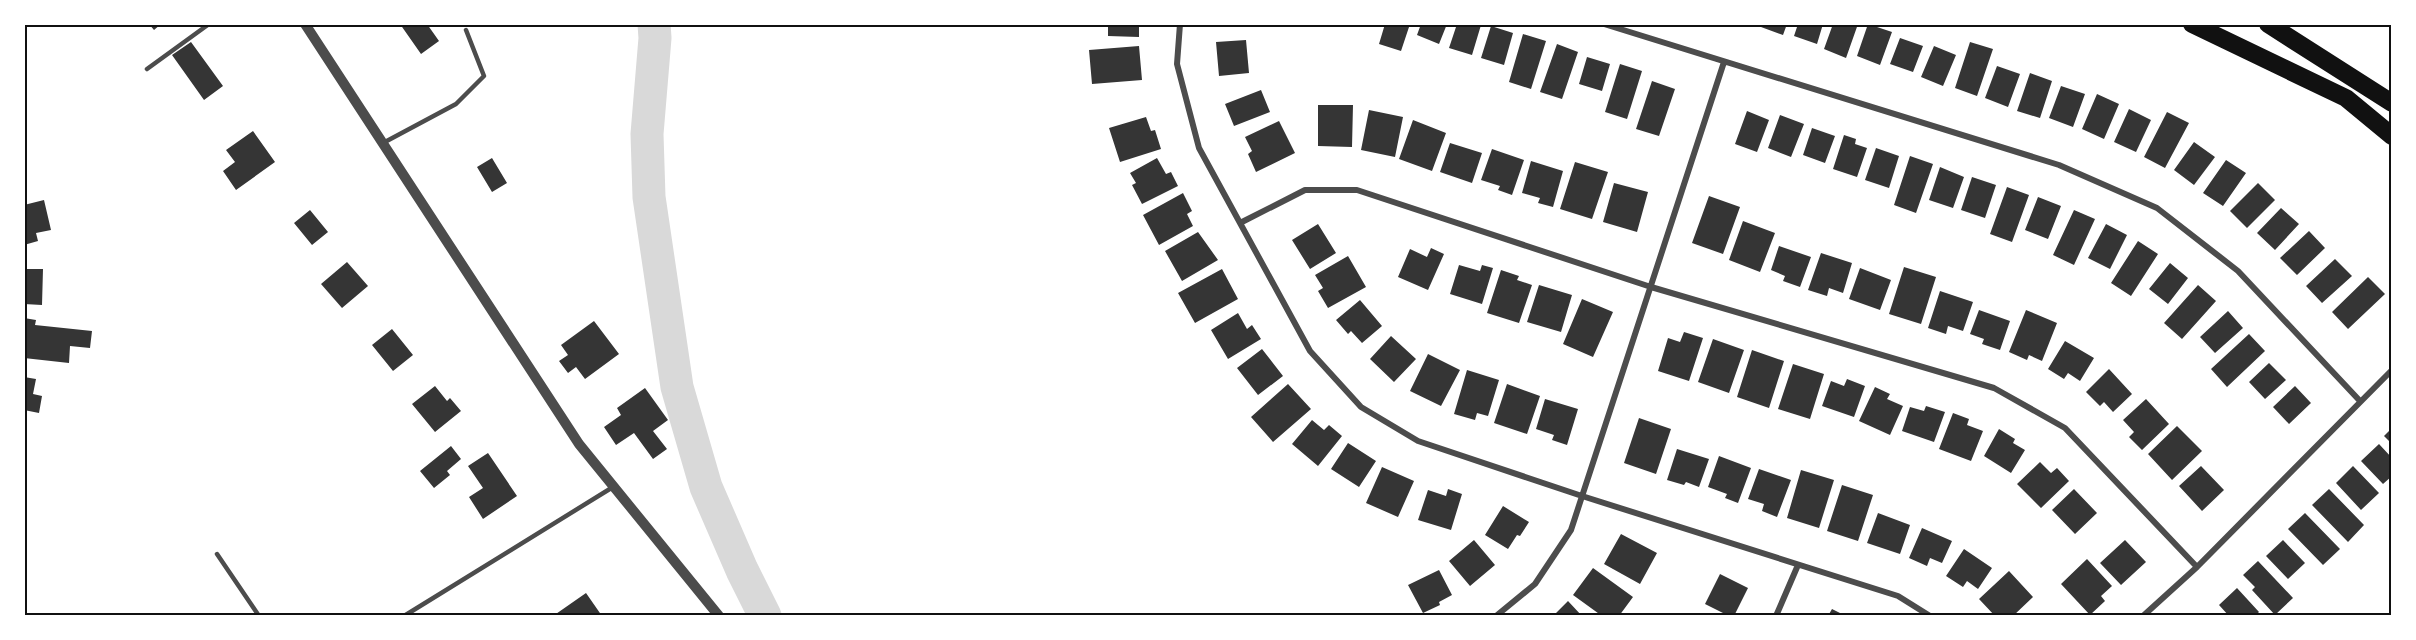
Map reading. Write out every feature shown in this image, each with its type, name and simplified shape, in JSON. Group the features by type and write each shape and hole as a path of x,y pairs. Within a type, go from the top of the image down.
{"highway":[{"path":"2192,24 2346,98 2392,136"},
{"path":"2268,24 2392,103"}],"street":[{"path":"305,24 579,444 719,616"},
{"path":"1180,24 1177,64 1199,148 1310,351 1361,406 1418,441 1582,496 1898,596 1930,616"},
{"path":"1604,24 2059,165 2157,207 2238,271 2360,401"},
{"path":"1496,616 1535,584 1571,530 1725,62"},
{"path":"1240,223 1305,190 1357,190 1651,287 1994,388 2065,428 2197,567"},
{"path":"2143,616 2197,567 2392,370"},
{"path":"1776,616 1798,565"}],"lane":[{"path":"147,69 209,24"},
{"path":"383,143 456,104 484,76 466,30"},
{"path":"404,616 614,487"},
{"path":"217,554 259,616"}],"building":[{"path":"149,24 161,24 154,30"},
{"path":"400,24 427,24 439,41 421,54"},
{"path":"1108,24 1139,24 1139,37 1108,36"},
{"path":"1385,24 1410,24 1401,51 1379,44"},
{"path":"1421,24 1447,24 1439,44 1417,35"},
{"path":"1457,24 1481,25 1472,55 1449,48"},
{"path":"1762,24 1787,24 1783,35 1761,27"},
{"path":"1798,24 1823,24 1817,44 1794,36"},
{"path":"1833,24 1858,24 1846,58 1824,49"},
{"path":"1868,24 1892,32 1880,65 1857,56"},
{"path":"1491,26 1513,33 1504,65 1481,58"},
{"path":"1523,34 1546,41 1531,89 1509,82"},
{"path":"1900,38 1923,46 1913,72 1890,64"},
{"path":"1246,40 1249,73 1219,76 1216,42"},
{"path":"191,42 223,86 204,100 172,55"},
{"path":"1970,42 1993,49 1977,96 1955,88"},
{"path":"1557,44 1578,52 1562,99 1540,92"},
{"path":"1139,46 1142,80 1092,84 1089,50"},
{"path":"1934,46 1956,55 1943,86 1921,77"},
{"path":"1587,57 1610,64 1602,91 1579,84"},
{"path":"1620,64 1642,71 1627,119 1605,112"},
{"path":"1997,66 2020,74 2008,107 1985,98"},
{"path":"2030,73 2052,81 2040,118 2017,111"},
{"path":"1652,81 1675,89 1659,136 1636,129"},
{"path":"2061,86 2085,94 2073,127 2049,118"},
{"path":"1261,90 1270,112 1234,126 1225,104"},
{"path":"2097,94 2119,104 2104,139 2082,129"},
{"path":"1318,105 1353,105 1352,147 1318,146"},
{"path":"2129,109 2151,120 2136,152 2114,142"},
{"path":"1369,110 1403,117 1395,157 1361,150"},
{"path":"1747,111 1769,120 1757,152 1735,144"},
{"path":"2167,112 2189,123 2165,168 2144,157"},
{"path":"1780,115 1804,124 1791,157 1768,148"},
{"path":"1146,117 1151,131 1155,130 1161,149 1120,162 1109,128"},
{"path":"1413,120 1446,133 1432,171 1399,159"},
{"path":"1279,121 1295,153 1256,172 1248,154 1252,151 1245,137"},
{"path":"1812,128 1835,136 1825,163 1803,155"},
{"path":"253,131 275,162 236,190 223,171 235,162 226,150"},
{"path":"1844,135 1856,139 1855,144 1867,148 1857,177 1833,169"},
{"path":"2194,142 2215,157 2194,185 2174,170"},
{"path":"1450,143 1482,153 1472,183 1440,172"},
{"path":"1876,148 1899,156 1889,188 1865,180"},
{"path":"1492,149 1524,160 1512,195 1498,190 1500,186 1481,180"},
{"path":"1910,156 1933,164 1916,213 1894,205"},
{"path":"492,158 507,183 492,192 477,167"},
{"path":"1157,158 1166,174 1171,172 1178,186 1142,204 1132,185 1136,183 1130,173"},
{"path":"2226,160 2246,173 2223,206 2203,193"},
{"path":"1531,161 1563,171 1553,207 1538,203 1540,198 1522,193"},
{"path":"1575,162 1608,172 1592,219 1560,209"},
{"path":"1940,167 1964,177 1953,208 1929,200"},
{"path":"1972,177 1996,185 1985,218 1961,210"},
{"path":"1614,183 1648,192 1637,232 1603,222"},
{"path":"2258,183 2275,200 2247,228 2230,211"},
{"path":"2007,187 2029,195 2012,242 1990,234"},
{"path":"1183,193 1192,211 1187,214 1193,226 1159,245 1143,215"},
{"path":"1709,196 1740,207 1723,254 1692,243"},
{"path":"2038,197 2061,206 2048,239 2025,230"},
{"path":"44,200 51,230 36,233 38,241 24,245 24,205"},
{"path":"2281,208 2299,224 2275,250 2257,233"},
{"path":"310,210 328,232 312,245 294,223"},
{"path":"2074,210 2095,219 2074,265 2053,255"},
{"path":"1743,221 1775,233 1760,272 1729,260"},
{"path":"1318,224 1336,253 1310,269 1292,240"},
{"path":"2106,224 2127,235 2110,269 2088,258"},
{"path":"2309,231 2325,248 2297,275 2280,258"},
{"path":"1198,232 1218,260 1182,281 1165,251"},
{"path":"2138,241 2158,254 2131,296 2111,283"},
{"path":"1779,246 1811,257 1800,287 1783,281 1785,276 1771,270"},
{"path":"1431,248 1444,254 1428,290 1398,277 1410,249 1427,257"},
{"path":"1821,253 1852,263 1843,293 1829,288 1827,296 1808,290"},
{"path":"1348,256 1366,287 1328,308 1318,291 1323,288 1315,275"},
{"path":"2335,259 2352,276 2322,303 2306,286"},
{"path":"347,262 368,286 342,308 321,284"},
{"path":"2170,263 2188,278 2168,304 2149,289"},
{"path":"1459,265 1480,271 1482,265 1493,268 1482,304 1450,294"},
{"path":"1904,267 1936,277 1921,324 1889,314"},
{"path":"1860,268 1891,280 1880,310 1849,299"},
{"path":"24,269 43,269 42,305 24,304"},
{"path":"1222,269 1238,299 1195,323 1178,293"},
{"path":"1501,270 1519,276 1517,280 1532,285 1519,323 1487,313"},
{"path":"2368,277 2385,294 2348,329 2332,312"},
{"path":"1539,285 1572,295 1561,332 1527,322"},
{"path":"2198,285 2216,301 2182,339 2164,323"},
{"path":"1940,291 1973,302 1963,331 1948,326 1946,334 1928,328"},
{"path":"1582,299 1613,312 1593,357 1563,344"},
{"path":"1360,300 1382,326 1362,343 1351,331 1348,334 1336,320"},
{"path":"1979,310 2010,321 2000,350 1982,344 1984,339 1970,334"},
{"path":"2026,310 2057,323 2042,361 2029,355 2027,360 2009,352"},
{"path":"2228,311 2243,328 2215,353 2200,337"},
{"path":"1238,313 1247,329 1252,325 1261,339 1228,359 1211,330"},
{"path":"24,318 36,320 35,325 92,331 90,348 70,346 69,363 24,358"},
{"path":"594,321 619,354 585,379 576,367 568,373 559,361 568,355 561,345"},
{"path":"392,329 413,355 393,371 372,345"},
{"path":"1684,332 1703,338 1689,381 1658,371 1668,338 1680,342"},
{"path":"2249,334 2265,351 2227,387 2211,369"},
{"path":"1391,336 1416,359 1394,382 1370,359"},
{"path":"1713,339 1744,350 1729,393 1698,382"},
{"path":"2065,341 2094,358 2080,381 2068,373 2064,379 2048,369"},
{"path":"1262,349 1283,376 1258,395 1237,368"},
{"path":"1752,350 1784,361 1769,408 1737,397"},
{"path":"1428,354 1460,370 1441,406 1410,391"},
{"path":"2269,363 2286,380 2265,399 2249,382"},
{"path":"1793,364 1824,374 1810,419 1778,409"},
{"path":"2109,369 2132,394 2113,412 2104,402 2100,406 2086,392"},
{"path":"1467,370 1499,380 1488,416 1477,413 1475,420 1454,414"},
{"path":"24,377 36,379 33,394 42,396 39,413 24,410"},
{"path":"1847,379 1865,386 1854,417 1822,406 1831,381 1844,386"},
{"path":"1288,384 1311,409 1273,442 1251,417"},
{"path":"1507,384 1540,396 1527,434 1494,423"},
{"path":"435,386 447,401 450,398 461,411 435,432 412,404"},
{"path":"2295,386 2311,403 2289,424 2273,407"},
{"path":"1875,387 1890,394 1887,399 1903,406 1890,435 1859,421"},
{"path":"645,388 668,420 653,431 667,449 653,459 634,433 616,445 604,427 621,415 617,408"},
{"path":"1545,399 1578,409 1567,445 1552,440 1554,435 1536,429"},
{"path":"2146,399 2169,424 2142,450 2129,437 2134,432 2123,420"},
{"path":"1926,406 1945,412 1934,442 1902,431 1910,407 1924,411"},
{"path":"1953,413 1969,419 1967,425 1983,431 1971,461 1939,449"},
{"path":"1639,418 1671,429 1656,474 1624,463"},
{"path":"1312,420 1324,430 1329,425 1342,436 1318,466 1292,444"},
{"path":"2177,426 2202,451 2172,480 2148,454"},
{"path":"2392,428 2392,444 2384,436"},
{"path":"1999,429 2015,439 2013,443 2025,450 2011,473 1984,456"},
{"path":"1348,443 1376,461 1359,487 1331,469"},
{"path":"2379,444 2392,458 2392,476 2383,484 2361,461"},
{"path":"451,446 461,459 447,471 450,475 434,488 420,471"},
{"path":"1677,449 1709,459 1699,487 1686,482 1684,485 1667,480"},
{"path":"488,453 517,496 483,519 469,497 483,488 468,466"},
{"path":"1719,456 1751,468 1738,503 1725,498 1727,494 1708,487"},
{"path":"2040,462 2051,473 2057,468 2069,481 2041,508 2017,484"},
{"path":"2201,466 2224,490 2202,511 2179,486"},
{"path":"2353,466 2379,493 2361,510 2336,483"},
{"path":"1382,467 1414,481 1398,517 1366,503"},
{"path":"1759,469 1791,480 1777,517 1762,511 1764,504 1748,499"},
{"path":"1801,470 1834,480 1819,528 1787,518"},
{"path":"1842,485 1873,495 1858,541 1827,531"},
{"path":"1448,489 1462,494 1451,530 1418,520 1428,490 1446,496"},
{"path":"2074,489 2097,513 2075,534 2052,510"},
{"path":"2329,489 2364,525 2348,542 2312,505"},
{"path":"1503,506 1529,522 1508,549 1485,535"},
{"path":"1878,513 1910,525 1900,554 1867,543"},
{"path":"2305,513 2340,549 2323,565 2288,529"},
{"path":"1922,528 1952,541 1942,563 1930,558 1927,566 1909,558"},
{"path":"1621,534 1657,553 1640,584 1604,564"},
{"path":"1474,540 1495,565 1470,586 1449,561"},
{"path":"2125,540 2146,562 2121,585 2100,563"},
{"path":"2283,540 2305,563 2288,579 2266,556"},
{"path":"1964,549 1992,568 1978,589 1967,581 1963,587 1946,576"},
{"path":"2087,559 2112,586 2101,596 2105,601 2090,615 2061,584"},
{"path":"2258,561 2293,598 2275,615 2252,590 2255,587 2243,575"},
{"path":"1593,568 1633,597 1619,616 1602,616 1573,595"},
{"path":"1439,570 1452,595 1439,602 1440,605 1423,613 1408,585"},
{"path":"2009,571 2033,597 2013,616 1995,616 1979,599"},
{"path":"1720,574 1748,588 1734,616 1729,616 1705,604"},
{"path":"2237,588 2259,612 2255,616 2229,616 2219,605"},
{"path":"586,593 602,616 553,616"},
{"path":"1568,601 1582,616 1553,616"},
{"path":"1832,609 1846,616 1828,616"}],"waterway":[{"path":"654,24 655,38 647,134 649,197 677,387 706,487 765,616"}]}
